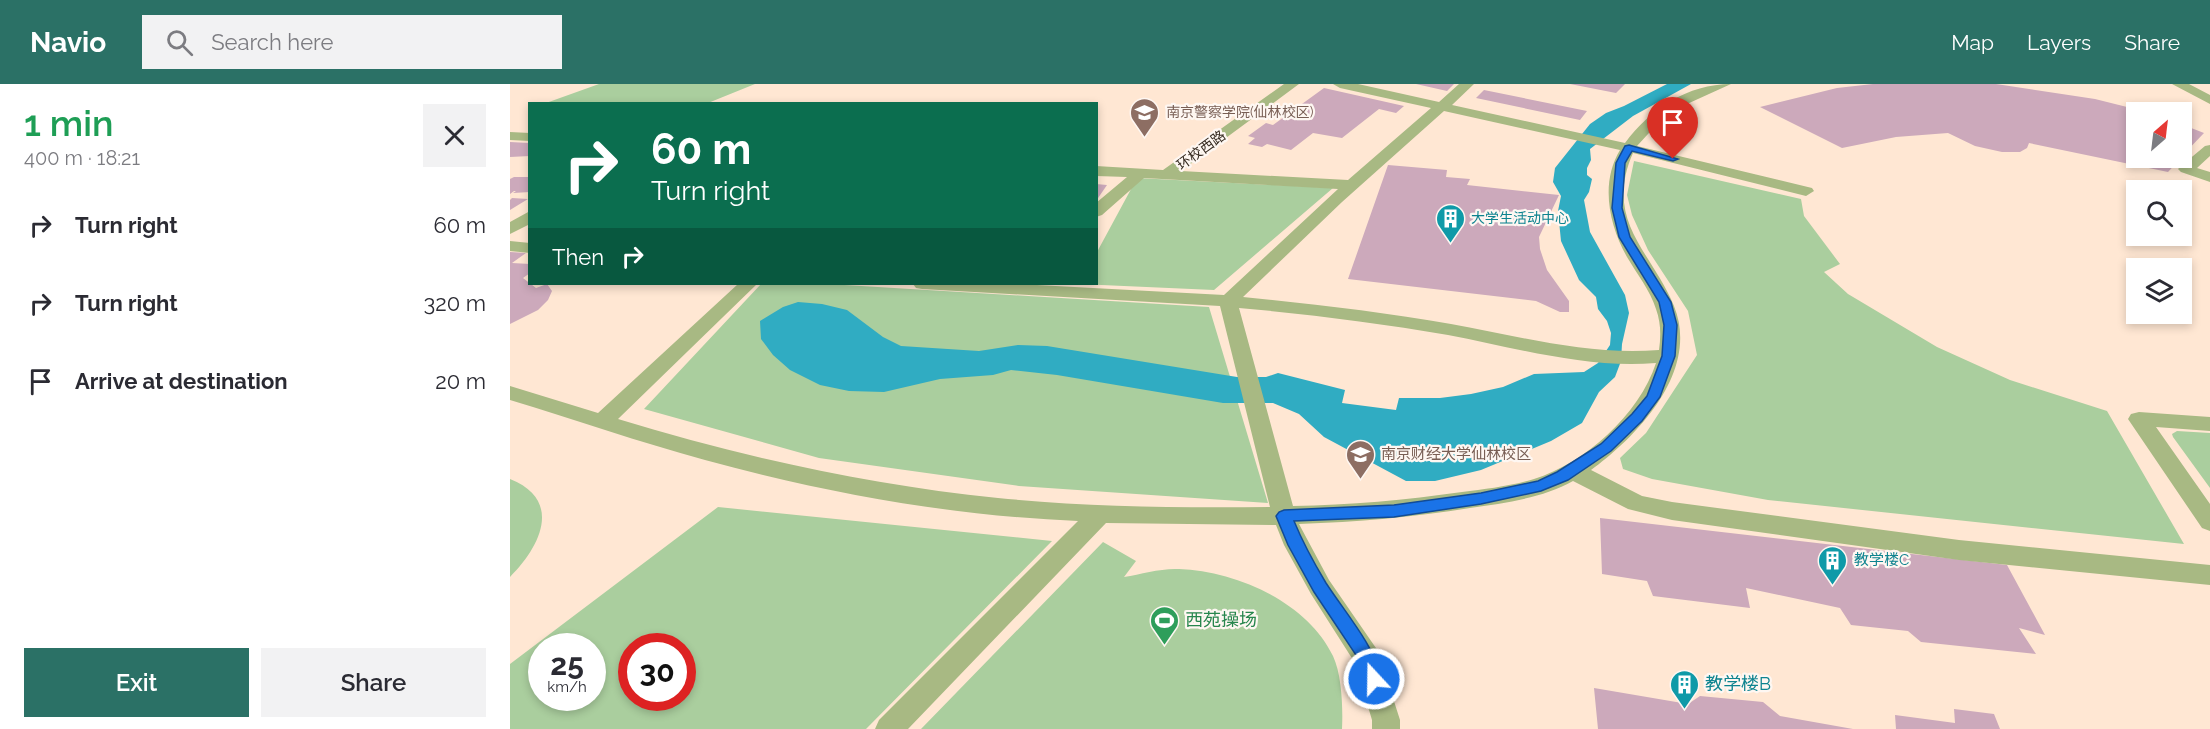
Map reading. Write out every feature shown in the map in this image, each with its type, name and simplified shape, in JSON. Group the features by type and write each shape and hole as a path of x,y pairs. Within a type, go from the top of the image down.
{"street":[{"name":"环校西路","path":"1098,171 1167,175 1292,84"},
{"path":"1340,84 1619,146 1806,191"},
{"path":"1228,301 1352,185 1467,84"},
{"path":"1619,146 1678,102 1724,84"},
{"path":"2179,84 2210,100"},
{"path":"510,136 528,137"},
{"path":"510,393 601,423 765,468 964,503 1101,513 1284,516 1394,511 1481,498 1541,485 1571,470 1606,447 1637,418 1653,397 1668,356 1670,325 1665,302 1625,237 1617,208 1621,163 1619,146"},
{"path":"2210,149 2186,169 2210,177"},
{"path":"1098,210 1141,173"},
{"path":"1167,175 1352,185"},
{"path":"510,229 528,217"},
{"path":"510,246 528,248"},
{"path":"601,423 747,285"},
{"path":"940,285 1228,301 1440,328 1594,356 1629,358 1668,356"},
{"path":"1228,301 1284,516 1296,545 1320,587 1368,659 1386,720 1386,729"},
{"path":"2210,424 2139,419 2210,522"},
{"path":"1571,470 1636,503 1692,515 1959,550 2210,575"},
{"path":"889,729 1101,513"}],"green space":[{"path":"599,84 755,84 710,102 549,102"},
{"path":"1634,161 1801,199 1804,216 1840,264 1824,272 1848,294 1937,347 2010,380 2107,411 2184,544 1768,500 1652,479 1623,469 1620,458 1646,433 1697,355 1688,311 1648,250 1632,215 1627,195"},
{"path":"1137,178 1333,188 1214,290 1098,285 1098,250"},
{"path":"760,285 845,285 1209,307 1268,503 1019,486 819,458 644,409"},
{"path":"2177,431 2210,433 2210,488 2173,437 2172,434"},
{"path":"510,479 526,488 537,499 542,524 531,552 510,577"},
{"path":"718,507 1052,541 866,729 510,729 510,664 528,650 528,711 606,711 606,633 551,633"},
{"name":"西苑操场","path":"1103,542 1136,561 1124,577 1165,569 1201,571 1246,583 1288,605 1321,637 1333,656 1340,682 1342,729 921,729"}],"water":[{"path":"1667,84 1691,84 1633,116 1590,149 1591,160 1587,168 1587,175 1592,179 1589,192 1584,200 1590,232 1625,295 1629,313 1622,344 1621,361 1615,377 1599,392 1582,423 1551,441 1481,470 1435,481 1406,481 1324,437 1299,414 1273,403 1223,403 1057,375 1011,370 993,375 940,379 884,392 849,391 820,385 790,370 773,355 761,339 760,321 783,307 798,302 822,304 847,310 883,337 901,346 979,351 1018,345 1047,346 1237,377 1266,377 1278,373 1345,390 1342,403 1396,410 1399,398 1440,398 1471,394 1503,387 1534,374 1584,372 1598,363 1610,345 1611,333 1607,321 1598,309 1596,297 1579,280 1561,241 1558,211 1561,196 1553,182 1555,168 1590,124 1606,113"}],"building":[{"path":"1416,84 1454,84 1447,91"},
{"path":"1570,84 1625,84 1616,93"},
{"path":"1873,84 1996,84 2095,99 2126,107 2126,163 2029,143 2027,148 2020,152 2002,152 1975,146 1948,133 1896,137 1842,148 1760,107 1837,88"},
{"path":"1324,88 1404,106 1396,113 1379,109 1342,138 1313,133 1291,150 1267,144 1262,147 1248,144 1255,138 1248,136 1266,123 1273,125"},
{"path":"1484,90 1587,111 1580,120 1476,98"},
{"path":"2192,128 2204,133 2192,146"},
{"path":"510,142 528,143 528,156 510,157"},
{"name":"大学生活动中心","path":"1388,165 1447,170 1446,177 1470,179 1467,185 1559,195 1539,237 1540,249 1547,270 1569,301 1569,312 1560,312 1536,301 1348,279"},
{"path":"2149,168 2172,168 2168,172"},
{"path":"528,177 528,192 513,193 516,191 514,191 510,194 510,179"},
{"path":"1098,184 1107,185 1098,198"},
{"path":"512,198 528,199 510,210"},
{"path":"510,252 526,253 512,263 528,264 528,274 523,278 528,282 528,285 536,288 548,285 552,291 548,300 538,310 510,324"},
{"name":"教学楼C","path":"1600,518 2007,565 2045,635 2019,628 2036,654 1921,642 1908,631 1851,625 1840,608 1746,588 1750,608 1653,596 1647,581 1602,574"},
{"name":"教学楼B","path":"1594,688 1688,704 1700,696 1763,702 1780,716 1853,729 1598,729"},
{"path":"1954,709 1994,714 2000,729 1896,729 1895,715 1955,723"}],"place":[{"name":"南京警察学院(仙林校区)","path":"1145,138"},
{"name":"大学生活动中心","path":"1450,244"},
{"name":"南京财经大学仙林校区","path":"1360,480"},
{"name":"教学楼C","path":"1833,586"},
{"name":"西苑操场","path":"1164,646"},
{"name":"教学楼B","path":"1684,710"}],"route":[{"path":"1374,679 1368,659 1320,587 1296,545 1284,516 1394,511 1481,498 1541,485 1563,476 1606,447 1637,418 1653,397 1668,356 1670,325 1665,302 1640,265 1625,237 1617,208 1621,163 1629,148 1673,159"}]}
